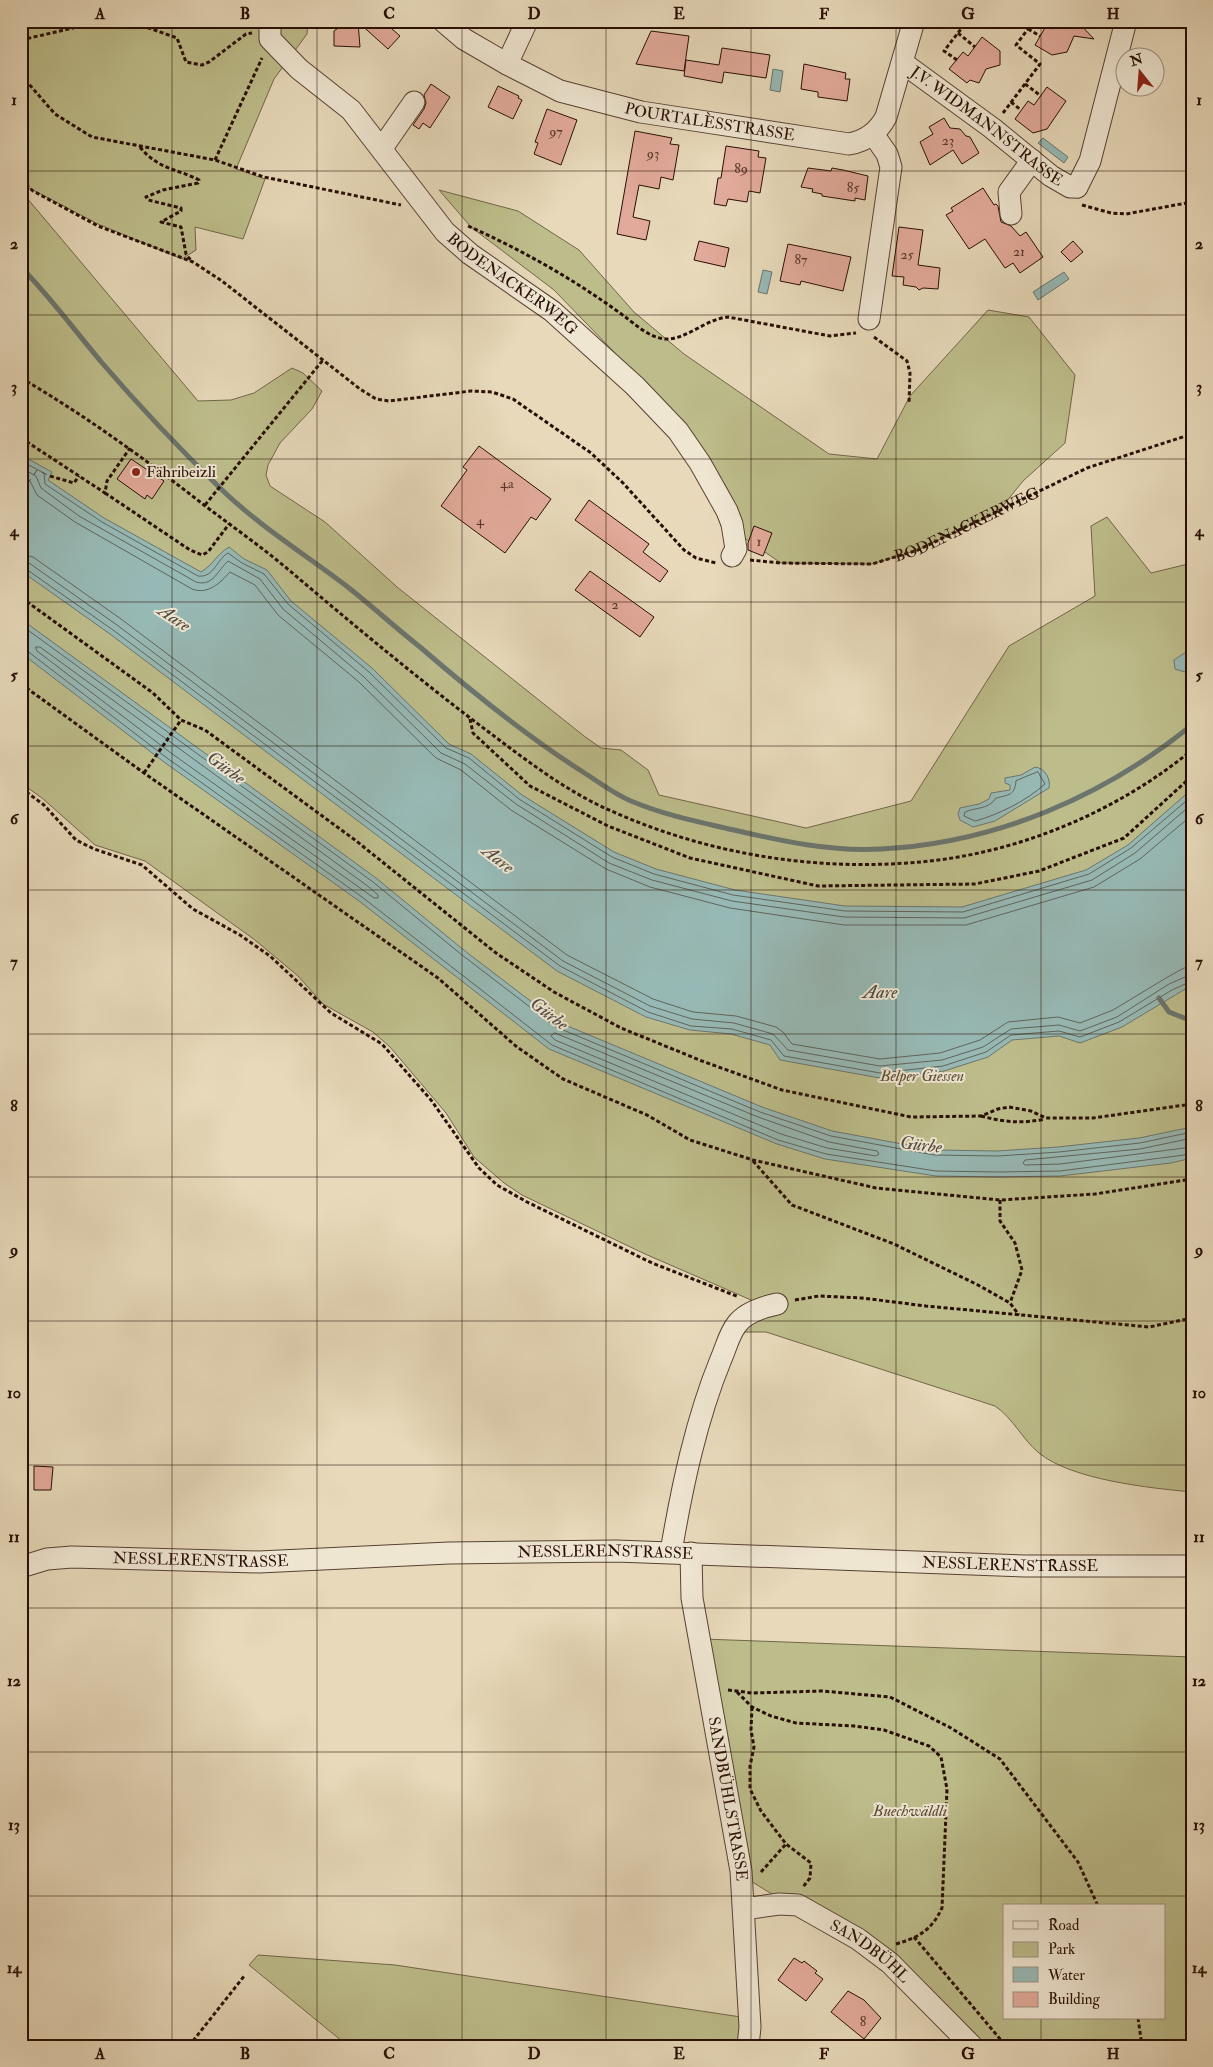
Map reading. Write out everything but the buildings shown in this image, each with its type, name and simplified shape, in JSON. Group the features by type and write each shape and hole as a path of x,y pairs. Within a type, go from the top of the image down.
{"street":[{"name":"POURTALÈSSTRASSE","path":"443,21 464,38 506,64 560,91 641,112 840,143 858,142 873,134"},
{"path":"506,64 527,21"},
{"path":"867,324 891,167 887,154 873,134 886,117 914,21"},
{"name":"J.V. WIDMANNSTRASSE","path":"903,63 992,128 1056,180 1070,187 1078,196 1090,160 1126,21"},
{"name":"BODENACKERWEG","path":"270,30 299,69 351,110 382,148 426,210 445,232 470,254 552,311 635,386 678,432 708,475 729,518 736,549 732,556"},
{"path":"382,148 414,102"},
{"path":"1012,214 1009,192 1032,160"},
{"path":"751,1313 777,1304"},
{"name":"SANDBÜHLSTRASSE","path":"748,2046 750,2027 743,1899 692,1598 681,1552 676,1518 702,1416 716,1371 734,1329 751,1313"},
{"name":"NESSLERENSTRASSE","path":"21,1567 47,1560 72,1557 259,1562 458,1553 681,1552 1026,1566 1192,1566"},
{"name":"SANDBÜHL","path":"743,1899 798,1905 858,1939 890,1963 972,2046"}],"path":[{"path":"21,40 103,21"},
{"path":"130,21 176,38 186,62 202,65 246,34 270,30"},
{"path":"141,25 147,21"},
{"path":"957,60 944,51 958,33 961,21"},
{"path":"992,128 1040,64 1016,45 1034,21"},
{"path":"1028,29 1040,36"},
{"path":"215,160 270,30"},
{"path":"958,33 975,46"},
{"path":"21,75 55,114 92,136 140,147 215,160 264,177 426,210"},
{"path":"1025,84 1041,96"},
{"path":"1011,102 1021,110"},
{"path":"140,147 146,155 174,172 199,180 198,183 158,191 146,197 148,200 181,208 181,211 161,222 181,227 186,254 192,262"},
{"name":"BODENACKERWEG","path":"21,180 33,191 90,222 143,245 192,262 222,281 294,339 376,399 389,401 472,391 492,392 513,398 591,453 623,483 684,550 696,558 715,563 727,561 732,556 760,563 872,564 918,550 1087,468 1192,434"},
{"path":"1078,196 1121,214 1192,202"},
{"path":"464,224 534,257 580,284 636,325 659,338 675,338 713,319 728,317 830,336 854,334 867,324"},
{"path":"867,324 868,334 907,361 910,373 909,404"},
{"path":"204,505 323,360"},
{"path":"21,378 73,408 130,448 286,568 389,654 470,718 562,784 623,816 681,837 768,859 876,866 927,862 981,854 1032,839 1077,820 1132,791 1192,750"},
{"path":"21,438 190,550 202,554 208,552 229,524"},
{"path":"105,493 107,481 130,448"},
{"path":"50,476 74,483 79,476"},
{"path":"21,590 26,601 153,693 180,722 205,730 355,840 496,953 554,992 621,1028 782,1090 911,1117 981,1116 1017,1122 1046,1118 1110,1117 1192,1104"},
{"path":"21,684 144,773 438,978 517,1047 563,1079 647,1115 690,1140 753,1160 876,1188 1000,1200 1095,1194 1192,1179"},
{"path":"470,718 473,733 530,786 608,826 690,858 818,886 975,884 1039,871 1124,838 1192,776"},
{"path":"144,773 180,722"},
{"path":"21,788 44,804 76,840 94,849 142,866 193,909 240,935 270,956 326,1009 382,1044 431,1100 479,1168 497,1185 527,1202 652,1263 738,1297 744,1301 751,1313"},
{"path":"981,1116 1009,1107 1031,1111 1046,1118"},
{"path":"753,1160 792,1205 894,1244 1010,1303 1019,1315"},
{"path":"1000,1200 1000,1221 1015,1243 1022,1270 1010,1303"},
{"path":"777,1304 818,1296 862,1298 1149,1327 1192,1318"},
{"path":"706,1678 721,1689 752,1693 822,1691 890,1697 952,1728 1000,1759 1078,1862 1097,1904"},
{"path":"737,1691 752,1707 771,1716 796,1723 854,1726 884,1730 928,1746 941,1757 947,1789 942,1908 934,1924 914,1938 874,1951"},
{"path":"752,1707 751,1730 754,1747 750,1766 750,1788 761,1811 786,1844 811,1863 810,1878 785,1905"},
{"path":"743,1899 752,1882 786,1844"},
{"path":"914,1938 1006,2046"},
{"path":"189,2046 245,1975"},
{"path":"1138,2020 1142,2046"}],"green space":[{"path":"21,21 308,21 307,34 274,79 236,169 265,179 243,239 195,227 196,250 182,259 98,224 33,190 26,187 21,189"},
{"path":"439,190 518,211 579,250 634,312 684,354 829,454 877,459 910,396 988,310 1029,317 1075,375 1065,443 1023,481 998,512 918,550 872,564 781,563 731,529 695,457 616,354 554,290 471,227"},
{"name":"Belper Giessen","path":"21,191 198,401 231,400 254,393 292,368 303,373 322,391 312,409 280,443 268,465 266,475 270,486 325,522 397,587 584,736 601,748 621,750 648,770 659,795 806,828 911,801 1009,646 1095,596 1091,526 1107,517 1151,573 1192,563 1192,1492 1112,1481 1071,1470 1039,1453 1007,1416 995,1406 766,1332 746,1332 735,1337 758,1303 645,1254 522,1195 504,1183 474,1157 446,1113 390,1047 373,1032 323,1004 298,976 255,940 145,861 95,845 42,798 21,783"},
{"name":"Buechwäldli","path":"703,1639 1192,1657 1192,2046 980,2046 894,1958 775,1896 746,1878"},
{"path":"258,1955 395,1965 741,2017 740,2046 348,2046 249,1965"}],"water":[{"path":"773,69 783,71 780,92 770,90"},
{"path":"1043,138 1068,157 1064,163 1038,143"},
{"path":"763,270 772,272 767,294 758,292"},
{"path":"1064,272 1069,279 1038,300 1033,292"},
{"name":"Aare","path":"21,455 52,472 48,480 104,518 201,572 229,547 244,559 267,570 291,601 372,668 449,744 471,754 522,795 614,852 656,869 735,890 845,906 962,907 1086,870 1128,845 1192,789 1192,985 1122,1027 1080,1043 1059,1036 1012,1040 988,1057 944,1071 880,1078 780,1060 770,1045 731,1034 690,1030 646,1017 557,971 110,634 21,571"},
{"path":"21,619 376,878 465,951 558,1022 762,1107 832,1131 935,1150 997,1151 1058,1147 1139,1138 1192,1127 1192,1158 1171,1163 1060,1176 998,1177 936,1176 825,1159 777,1144 549,1049 359,901 164,762 21,653"},
{"path":"1192,648 1192,674 1175,669 1174,660"},
{"path":"1035,767 1042,769 1046,774 1049,788 995,821 973,827 960,820 958,814 960,808 979,804 989,799 991,793 1010,790 1010,785 1005,783 1005,778 1021,775"}],"waterway":[{"path":"21,267 160,428 235,502 349,588 459,680 520,728 561,758 613,791 643,806 695,821 807,845 844,849 881,849 924,845 966,837 1046,812 1122,774 1158,751 1192,725"},
{"path":"1159,998 1169,1012 1192,1021"}],"ferry route":[{"path":"21,493 37,470 50,476"}],"place":[{"name":"Fähribeizli","path":"136,472"}],"water label":[{"name":"Gürbe","path":"226,768"},
{"name":"Gürbe","path":"549,1014"},
{"name":"Gürbe","path":"921,1145"}]}
